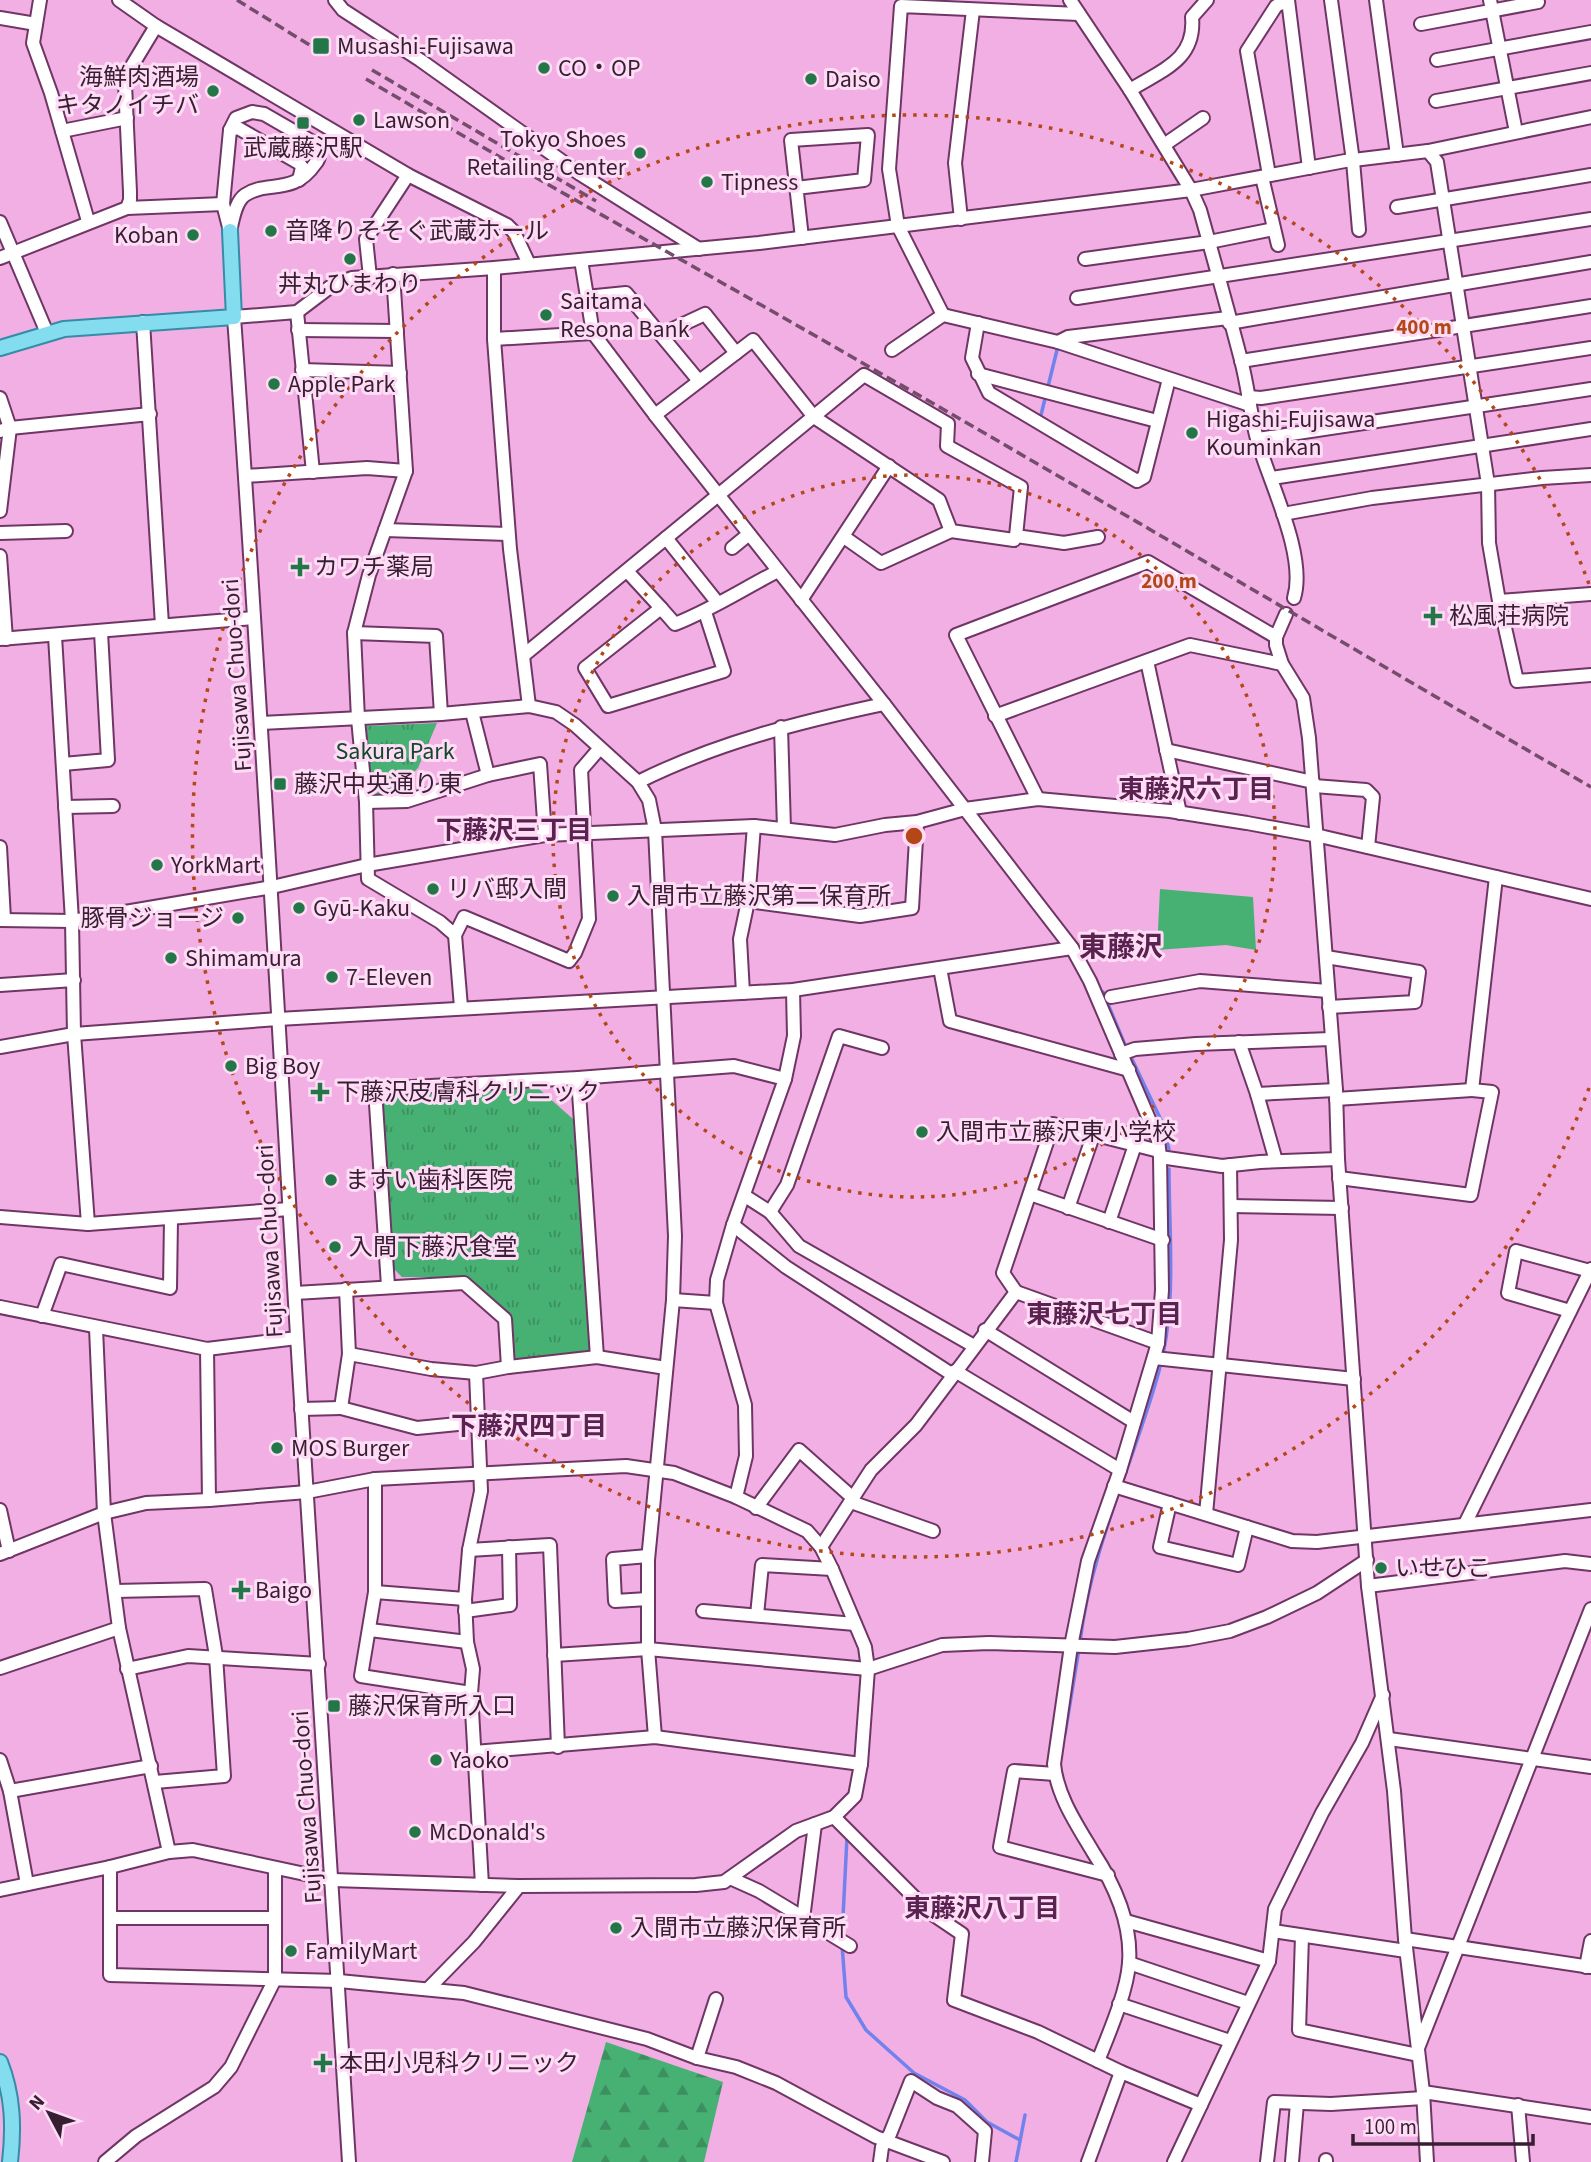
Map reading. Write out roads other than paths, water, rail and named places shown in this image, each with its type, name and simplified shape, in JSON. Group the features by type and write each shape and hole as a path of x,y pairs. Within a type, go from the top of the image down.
{"main road":[{"path":"0,348 47,333 234,317 230,231"},
{"path":"0,2062 11,2101 13,2124 10,2162"}],"street":[{"path":"40,0 33,43 88,222"},
{"path":"119,0 156,26 408,175 507,225 514,232 529,264"},
{"path":"335,0 343,10 420,60 580,174 699,249"},
{"path":"1070,0 1130,90 1191,190 1219,278 1258,439 1283,514 1297,575 1294,598"},
{"path":"1130,90 1178,60 1185,52 1193,37 1191,0"},
{"path":"1192,17 1207,0"},
{"path":"1278,245 1247,51 1276,6 1288,0 1309,168"},
{"path":"1331,0 1353,161 1359,230"},
{"path":"1376,0 1397,155"},
{"path":"1420,24 1491,5 1538,2"},
{"path":"1491,5 1516,132"},
{"path":"943,315 898,226 889,169 901,6 1079,14"},
{"path":"961,219 955,163 973,10"},
{"path":"0,18 36,24"},
{"path":"127,208 130,201 125,84 156,26"},
{"path":"1437,60 1591,32"},
{"path":"1436,102 1591,73"},
{"path":"252,112 264,114 316,144 320,151 319,159 312,170 299,180 278,188 245,195 239,201 230,231 223,204 230,130 236,118 252,112"},
{"path":"234,317 297,313 341,281 370,276 494,268 699,249 1191,190 1309,168 1428,152 1591,117"},
{"path":"62,131 127,118"},
{"path":"1164,145 1203,118"},
{"path":"230,130 238,128 299,163 302,167 299,180"},
{"path":"796,188 864,180 868,135 791,140 796,188 802,238"},
{"path":"1428,152 1437,162 1488,484 1489,543 1517,681 1591,675"},
{"path":"370,276 366,239 408,175"},
{"path":"1397,207 1591,175"},
{"path":"0,258 127,208 223,204"},
{"path":"1077,298 1591,219"},
{"path":"0,222 47,333"},
{"path":"1085,258 1209,242 1274,229"},
{"path":"581,260 593,333 1072,948 1090,981 1158,1140 1163,1240 1158,1343 1120,1470 1088,1561 1071,1646 1055,1754 1055,1774 1072,1818 1108,1875 1126,1921 1129,1963 1119,2004 1098,2061"},
{"path":"1058,342 1068,337 1229,320 1591,262"},
{"path":"494,268 494,339 508,534 529,706"},
{"path":"393,274 406,471 369,575 354,633 358,719 366,802 367,865 369,879 440,922 455,935"},
{"path":"586,297 626,293 699,381"},
{"path":"1241,361 1591,306"},
{"path":"297,313 313,472"},
{"path":"662,334 705,314 736,353"},
{"path":"892,350 943,315 1058,342 1169,379 1249,401 1591,348"},
{"name":"Fujisawa Chuo-dori","path":"234,317 272,887 301,1409 349,2162"},
{"path":"143,323 162,625"},
{"path":"978,323 972,358 989,393 1137,481 1144,477 1169,379"},
{"path":"298,331 397,331"},
{"path":"494,339 593,333"},
{"path":"655,415 753,340 814,417 939,500 951,531"},
{"path":"302,370 400,373"},
{"path":"978,374 1157,421"},
{"path":"524,655 864,375 948,424 947,446 1021,487 1014,540 951,531 881,563 844,537"},
{"path":"1258,439 1591,389"},
{"path":"0,398 5,430 0,511"},
{"path":"5,430 150,414"},
{"path":"1272,478 1591,429"},
{"path":"801,600 889,466"},
{"path":"245,476 367,468 406,471"},
{"path":"1283,514 1372,498 1591,475"},
{"path":"385,530 508,534"},
{"path":"0,533 66,531"},
{"path":"732,548 749,534"},
{"path":"1016,536 1064,544 1098,537"},
{"path":"666,538 718,602"},
{"path":"0,556 3,639 254,618"},
{"path":"1038,799 956,635 1148,562 1276,637"},
{"path":"627,570 675,624 705,612 718,602 778,571"},
{"path":"1499,601 1591,594"},
{"path":"661,608 585,668 608,706 724,671 705,612"},
{"path":"1286,614 1276,637 1277,652 1303,698 1313,784 1368,1586 1389,1739 1427,2162"},
{"path":"63,764 108,760 101,632"},
{"path":"354,633 436,636 441,714"},
{"path":"55,636 72,921 74,1034 88,1224"},
{"path":"995,716 1190,645 1282,664"},
{"path":"1147,661 1180,813"},
{"path":"638,782 674,764 781,727 884,704"},
{"path":"261,723 441,714 529,706 556,712 575,725 638,782 649,800 655,830 675,1236 673,1300 648,1556 648,1649 655,1737"},
{"path":"472,712 488,775"},
{"path":"781,727 784,829"},
{"path":"461,1007 455,935 464,917 569,961 575,953 589,919 581,770 600,748"},
{"path":"1166,750 1313,784 1366,790 1373,797 1368,847"},
{"path":"366,802 407,801 488,775 540,764 545,835"},
{"path":"0,847 2,919 72,921 272,887 367,865 545,835 754,826 835,835 885,825 918,822 965,809 1038,799 1180,813 1317,836 1591,899"},
{"path":"65,807 113,806"},
{"path":"748,901 860,916 912,908 918,822"},
{"path":"743,993 740,939 748,901 754,826"},
{"path":"1472,1090 1496,877"},
{"path":"0,1047 74,1034 278,1019 793,990 1072,948"},
{"path":"1326,957 1419,972 1415,1002 1329,1007"},
{"path":"940,968 950,1021 1129,1070"},
{"path":"0,985 74,980"},
{"path":"1111,997 1200,981 1328,991"},
{"path":"736,1497 746,1456 744,1405 716,1303 717,1280 733,1225 785,1079 794,1036 793,990"},
{"path":"770,1212 787,1185 839,1036 882,1048"},
{"path":"1121,1054 1135,1049 1331,1039"},
{"path":"1239,1042 1276,1161"},
{"path":"388,1286 375,1089 578,1079 734,1066 785,1079"},
{"path":"578,1079 597,1357"},
{"path":"1257,1094 1336,1095 1472,1090 1492,1092 1471,1195 1339,1178"},
{"path":"1158,1343 1016,1292 1003,1273 1053,1124 1094,1133 1160,1154 1222,1166 1338,1159"},
{"path":"1068,1208 1094,1133"},
{"path":"1108,1222 1135,1145"},
{"path":"1206,1514 1231,1240 1230,1165"},
{"path":"1030,1194 1163,1240"},
{"path":"745,1196 770,1212 799,1245 974,1346"},
{"path":"1231,1206 1342,1208"},
{"path":"0,1217 88,1224 289,1209"},
{"path":"42,1315 61,1264 170,1288 170,1219"},
{"path":"733,1225 786,1267 954,1373 1120,1470"},
{"path":"1465,1524 1591,1270 1516,1251 1508,1293 1570,1311"},
{"path":"295,1293 464,1283 505,1320 508,1367"},
{"path":"341,1408 349,1354 346,1289"},
{"path":"821,1547 871,1470 916,1425 1016,1292"},
{"path":"673,1300 716,1303"},
{"path":"0,1307 206,1349 297,1338"},
{"path":"96,1328 104,1513 119,1628 169,1852"},
{"path":"985,1330 1134,1422"},
{"path":"206,1349 209,1500"},
{"path":"349,1354 431,1369 476,1373 597,1357 666,1368"},
{"path":"1154,1358 1354,1379"},
{"path":"476,1373 481,1491 469,1550 465,1605 467,1642 473,1669 471,1693 482,1885"},
{"path":"301,1409 341,1408 417,1428 478,1422"},
{"path":"756,1508 799,1450 852,1500 933,1531"},
{"path":"0,1510 4,1553 104,1513 146,1503 307,1492 375,1479 626,1466 657,1470 736,1497 807,1531 821,1547 832,1569 865,1647 869,1670 861,1764 855,1796 834,1817 796,1830 724,1882 696,1885 519,1886 333,1880 193,1850 169,1852 0,1890"},
{"path":"375,1479 375,1592 361,1676 471,1693"},
{"path":"1114,1486 1292,1541 1317,1542 1591,1510"},
{"path":"1170,1503 1160,1547 1238,1565 1247,1527"},
{"path":"469,1550 550,1545 558,1746"},
{"path":"375,1592 465,1605 510,1605 509,1547"},
{"path":"648,1556 612,1559 615,1601 648,1599"},
{"path":"554,1655 648,1649 869,1670 942,1645 989,1643 1071,1646 1188,1639 1230,1631 1253,1623 1317,1593 1367,1560"},
{"path":"1368,1586 1565,1561 1591,1564"},
{"path":"757,1615 762,1565 832,1569"},
{"path":"115,1591 205,1589 216,1656 224,1776 155,1782"},
{"path":"1418,2053 1591,1609"},
{"path":"703,1611 855,1624"},
{"path":"0,1668 119,1628"},
{"path":"370,1630 467,1642"},
{"path":"127,1669 188,1656 319,1664"},
{"path":"1174,2162 1269,1961 1275,1909 1322,1813 1362,1743 1383,1695"},
{"path":"474,1752 655,1737 861,1764"},
{"path":"1389,1739 1591,1767"},
{"path":"0,1760 10,1791 27,1884"},
{"path":"10,1791 151,1766"},
{"path":"1055,1774 1014,1770 1000,1847 1108,1875"},
{"path":"834,1817 928,1911 962,1934 954,2000 1038,2032 1121,2072 1201,2105"},
{"path":"803,1919 814,1824"},
{"path":"110,1867 110,1975 339,1981 464,1993 648,2039 697,2058 736,2067 776,2082 885,2141 935,2161"},
{"path":"105,2162 136,2136 214,2087 231,2067 275,1979 275,1869"},
{"path":"730,1878 759,1891 850,1946"},
{"path":"429,1988 474,1942 519,1886"},
{"path":"111,1919 274,1918"},
{"path":"1126,1921 1269,1961"},
{"path":"1273,1931 1301,1936 1458,1948 1588,1967 1591,1941"},
{"path":"1301,1936 1298,2030 1418,2053"},
{"path":"1129,1963 1248,2003"},
{"path":"697,2058 716,1999"},
{"path":"1119,2004 1230,2041"},
{"path":"1088,2162 1121,2072"},
{"path":"880,2162 882,2147 911,2081 937,2098 957,2106 985,2131 982,2162"},
{"path":"1267,2162 1274,2102 1331,2104 1423,2095 1518,2105 1591,2117"},
{"path":"1292,2162 1297,2103"},
{"path":"1518,2105 1523,2162"}],"waterway":[{"path":"1040,419 1057,350"},
{"path":"1103,992 1125,1045"},
{"path":"1131,1057 1161,1120 1169,1149"},
{"path":"1080,1642 1093,1573 1149,1405 1165,1346 1171,1271 1169,1169"},
{"path":"1065,1734 1079,1649"},
{"path":"842,1937 847,1837"},
{"path":"842,1945 846,1997 866,2030 914,2073 965,2100 987,2122 1020,2140"},
{"path":"1016,2162 1025,2115"}],"railway":[{"path":"237,0 324,54"},
{"path":"372,70 596,201"},
{"path":"366,79 957,417 1591,787"}],"place":[{"name":"Musashi-Fujisawa","path":"321,46"},
{"name":"CO・OP","path":"544,68"},
{"name":"Daiso","path":"811,79"},
{"name":"海鮮肉酒場 キタノイチバ","path":"213,91"},
{"name":"Lawson","path":"359,120"},
{"name":"武蔵藤沢駅","path":"303,123"},
{"name":"Tokyo Shoes Retailing Center","path":"640,153"},
{"name":"Tipness","path":"707,182"},
{"name":"音降りそそぐ武蔵ホール","path":"271,231"},
{"name":"Koban","path":"193,235"},
{"name":"丼丸ひまわり","path":"350,259"},
{"name":"Saitama Resona Bank","path":"546,315"},
{"name":"Apple Park","path":"274,384"},
{"name":"Higashi-Fujisawa Kouminkan","path":"1192,433"},
{"name":"カワチ薬局","path":"300,567"},
{"name":"松風荘病院","path":"1433,616"},
{"name":"藤沢中央通り東","path":"280,784"},
{"name":"YorkMart","path":"157,865"},
{"name":"リバ邸入間","path":"433,889"},
{"name":"入間市立藤沢第二保育所","path":"613,896"},
{"name":"Gyū-Kaku","path":"299,908"},
{"name":"豚骨ジョージ","path":"238,918"},
{"name":"Shimamura","path":"171,958"},
{"name":"7-Eleven","path":"332,977"},
{"name":"Big Boy","path":"231,1066"},
{"name":"下藤沢皮膚科クリニック","path":"320,1092"},
{"name":"入間市立藤沢東小学校","path":"922,1132"},
{"name":"ますい歯科医院","path":"331,1180"},
{"name":"入間下藤沢食堂","path":"335,1247"},
{"name":"MOS Burger","path":"277,1448"},
{"name":"いせひこ","path":"1381,1568"},
{"name":"Baigo","path":"241,1590"},
{"name":"藤沢保育所入口","path":"334,1706"},
{"name":"Yaoko","path":"436,1760"},
{"name":"McDonald's","path":"415,1832"},
{"name":"入間市立藤沢保育所","path":"616,1928"},
{"name":"FamilyMart","path":"291,1951"},
{"name":"本田小児科クリニック","path":"323,2063"}],"district":[{"name":"東藤沢六丁目","path":"1196,789"},
{"name":"下藤沢三丁目","path":"514,830"},
{"name":"東藤沢","path":"1121,947"},
{"name":"東藤沢七丁目","path":"1104,1314"},
{"name":"下藤沢四丁目","path":"529,1426"},
{"name":"東藤沢八丁目","path":"982,1908"}],"park label":[{"name":"Sakura Park","path":"395,751"}]}
